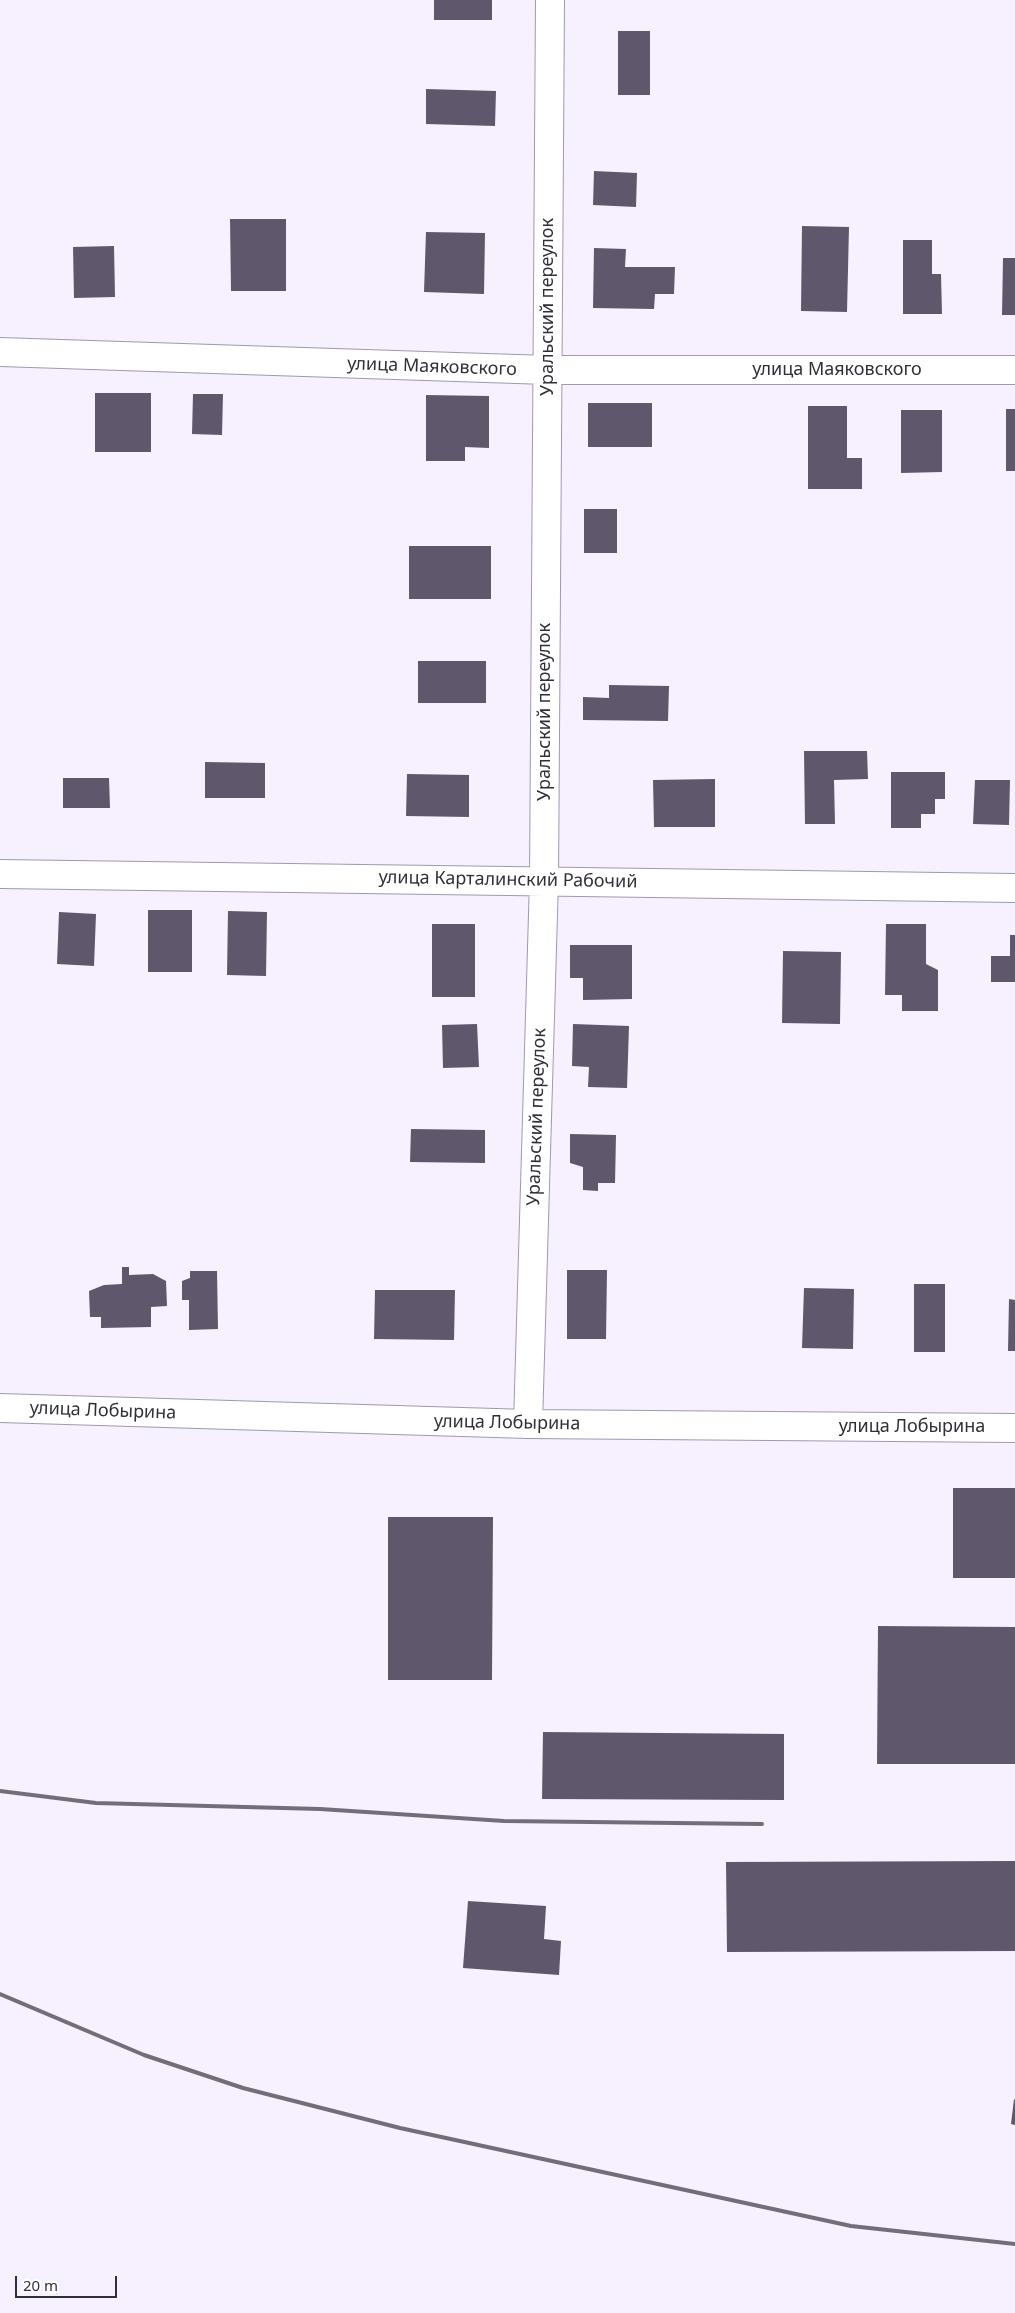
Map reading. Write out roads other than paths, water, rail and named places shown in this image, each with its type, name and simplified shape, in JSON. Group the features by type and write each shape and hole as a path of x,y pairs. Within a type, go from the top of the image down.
{"street":[{"name":"Уральский переулок","path":"528,1424 544,880 550,0"},
{"name":"улица Маяковского","path":"0,352 547,370 1015,370"},
{"name":"улица Карталинский Рабочий","path":"0,874 544,880 1015,888"},
{"name":"улица Лобырина","path":"0,1408 528,1424 1015,1428"}],"railway":[{"path":"0,1791 96,1803 320,1809 504,1821 762,1824"},
{"path":"0,1994 144,2055 243,2088 400,2128 851,2226 1015,2244"}]}
